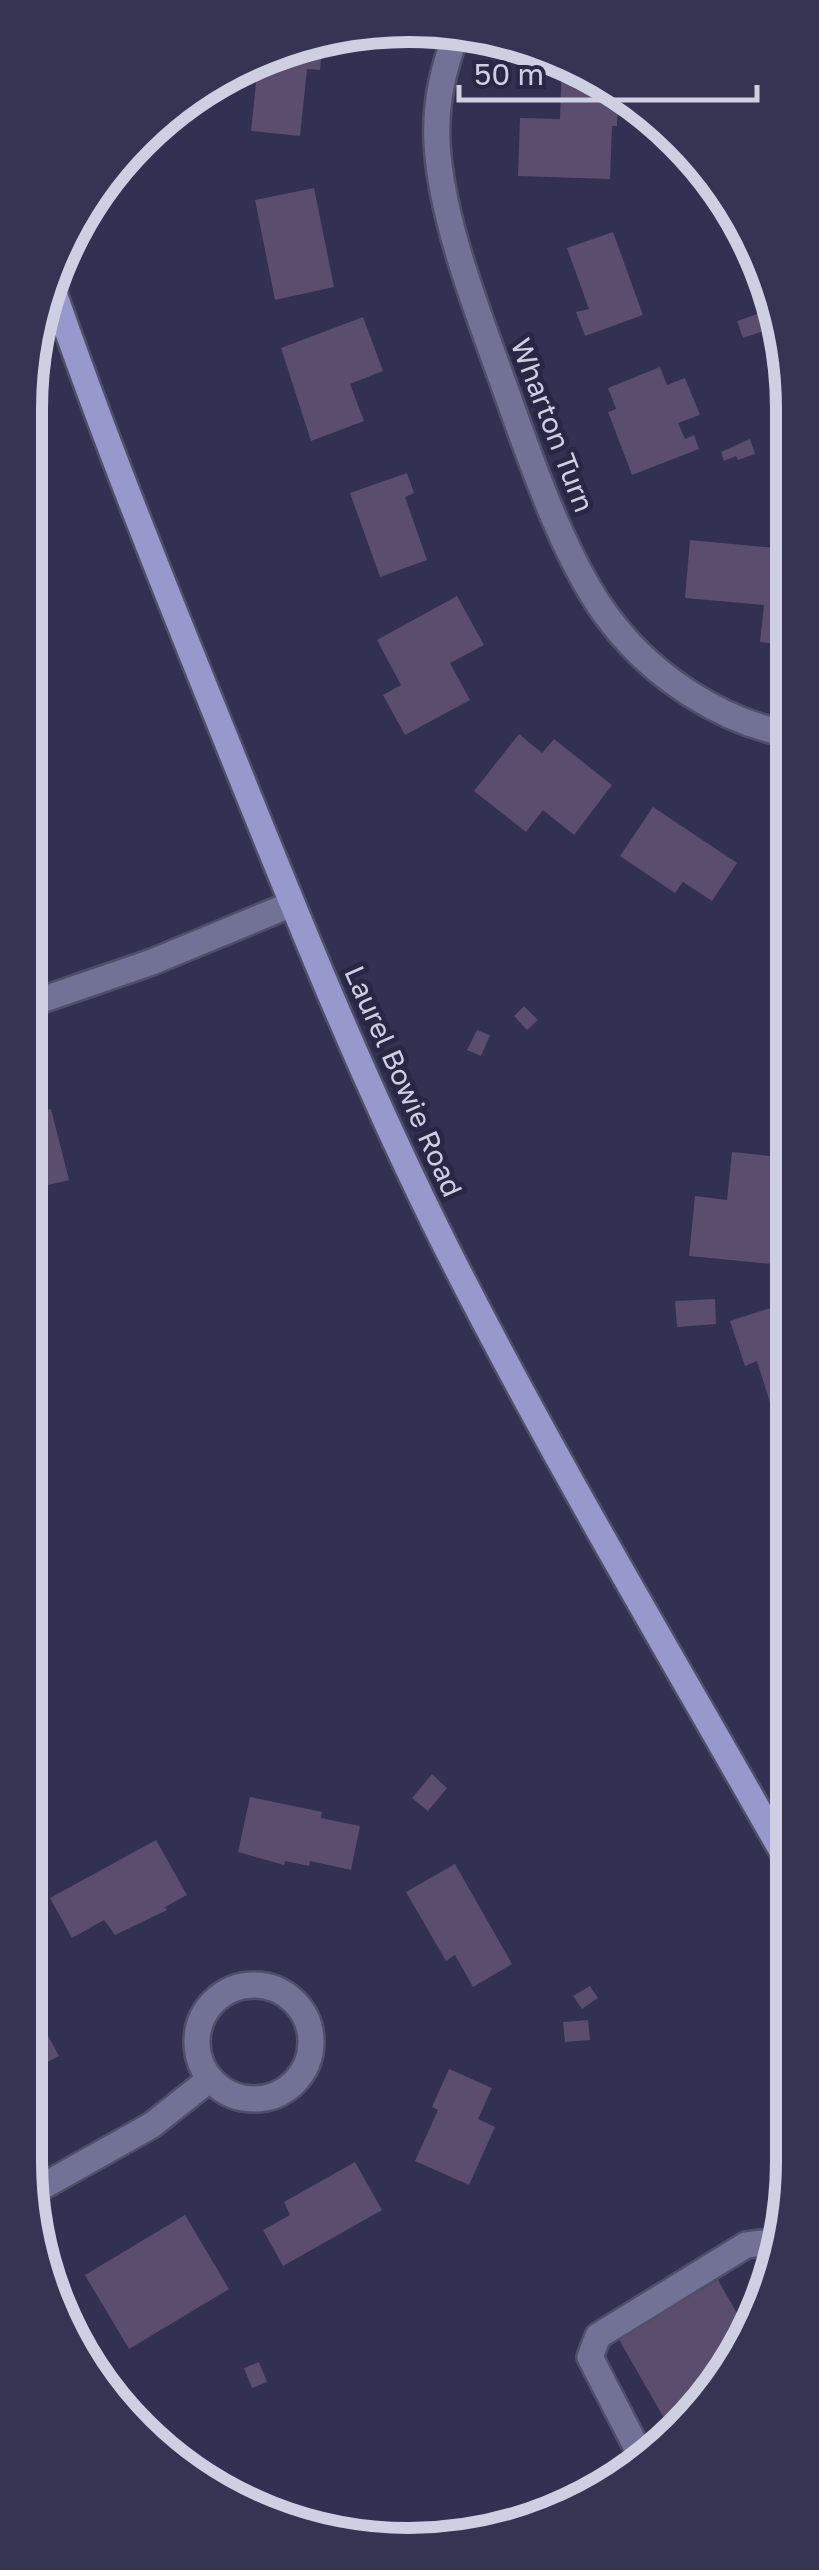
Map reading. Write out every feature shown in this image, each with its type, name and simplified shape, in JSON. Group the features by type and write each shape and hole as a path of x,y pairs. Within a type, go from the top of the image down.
{"main road":[{"name":"Laurel Bowie Road","path":"58,305 101,429 292,904 366,1075 446,1246 578,1492 776,1841"}],"street":[{"name":"Wharton Turn","path":"454,46 438,97 438,146 449,209 484,330 533,466 567,542 591,592 611,622 662,673 692,694 747,722 776,730"},
{"path":"42,1000 152,962 292,904"},
{"path":"268,1986 297,2005 307,2020 309,2056 290,2086 258,2099 240,2098 210,2079 197,2046 198,2028 216,1999 232,1989 268,1986"},
{"path":"43,2187 152,2126 210,2079"},
{"path":"638,2448 590,2358 598,2336 746,2244 766,2245"}],"building":[{"path":"321,54 320,70 307,69 300,136 251,131 257,76"},
{"path":"562,75 618,107 617,126 612,126 610,179 518,176 520,118 560,119"},
{"path":"314,188 334,287 275,300 255,200"},
{"path":"613,232 643,315 585,336 576,312 589,309 567,248"},
{"path":"763,312 767,330 743,338 737,321"},
{"path":"363,317 383,371 350,384 364,421 311,441 281,348"},
{"path":"660,367 667,385 685,378 700,415 678,423 685,439 694,435 699,449 632,475 608,412 616,409 608,388"},
{"path":"750,439 755,454 724,461 721,452"},
{"path":"407,473 414,493 405,497 427,560 380,577 350,493"},
{"path":"690,540 775,548 776,644 760,642 764,605 685,598"},
{"path":"457,596 484,645 450,663 470,700 405,735 383,695 401,685 377,640"},
{"path":"519,734 542,753 554,739 612,785 574,835 543,810 526,832 474,791"},
{"path":"653,807 737,863 712,901 683,882 675,893 620,856"},
{"path":"524,1006 538,1020 527,1030 514,1016"},
{"path":"477,1030 490,1035 481,1056 467,1050"},
{"path":"51,1109 69,1180 42,1187 42,1111"},
{"path":"732,1152 776,1157 772,1264 689,1256 695,1196 727,1200"},
{"path":"715,1299 716,1324 677,1327 675,1301"},
{"path":"776,1306 776,1422 757,1361 745,1366 730,1321"},
{"path":"432,1774 447,1788 428,1811 412,1798"},
{"path":"250,1797 322,1812 321,1818 360,1826 351,1870 310,1861 309,1866 285,1861 284,1865 238,1852"},
{"path":"156,1840 187,1895 165,1907 167,1910 115,1935 104,1920 72,1938 50,1898"},
{"path":"455,1864 512,1964 473,1987 455,1955 446,1961 406,1892"},
{"path":"590,1986 598,1998 582,2009 573,1996"},
{"path":"588,2020 590,2040 565,2042 563,2022"},
{"path":"42,2025 59,2056 42,2065"},
{"path":"449,2069 492,2088 478,2119 495,2127 469,2185 415,2161 438,2110 432,2107"},
{"path":"355,2162 382,2210 283,2266 263,2230 290,2215 284,2202"},
{"path":"185,2215 229,2289 129,2349 85,2275"},
{"path":"718,2280 741,2320 701,2384 666,2422 618,2338"},
{"path":"259,2362 267,2382 252,2388 244,2368"}]}
